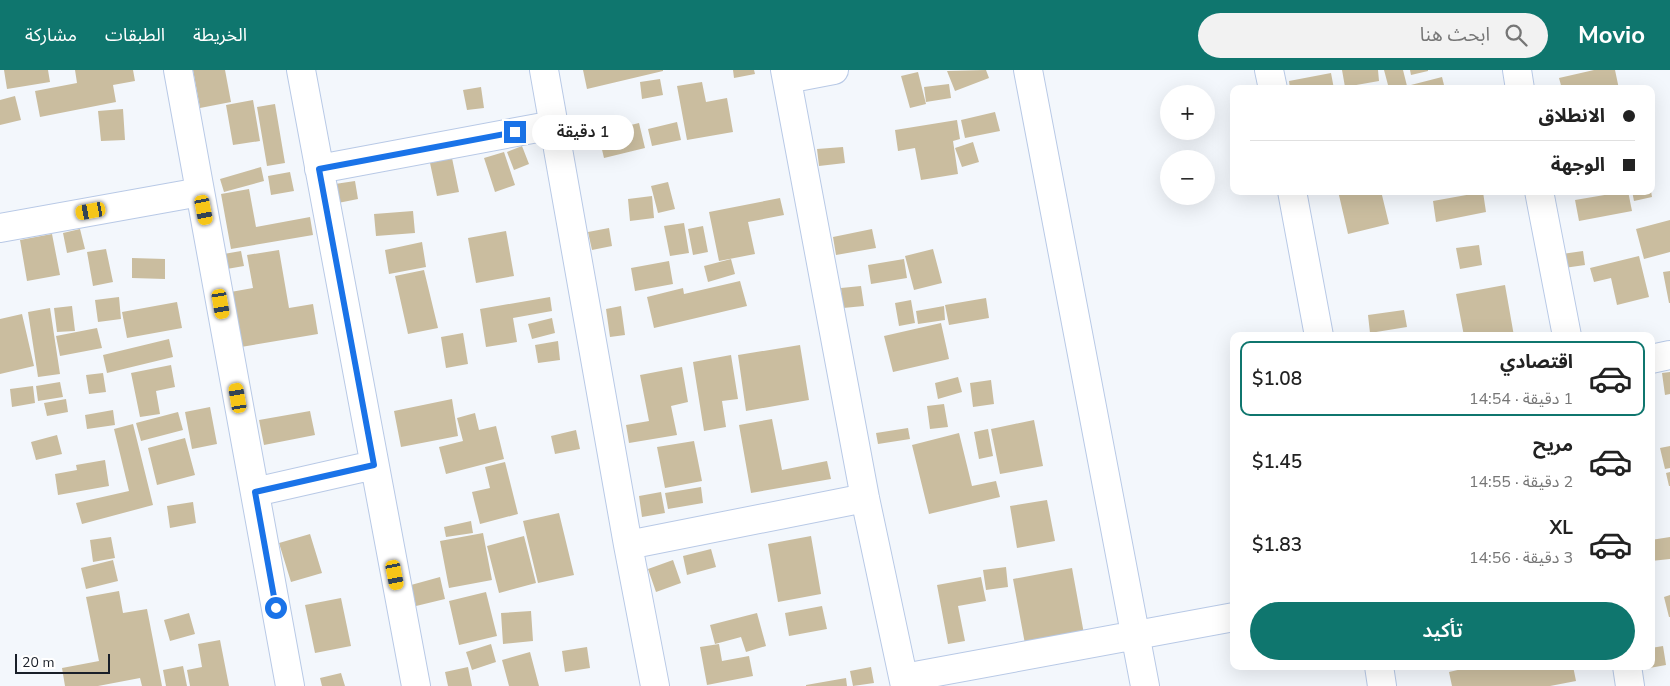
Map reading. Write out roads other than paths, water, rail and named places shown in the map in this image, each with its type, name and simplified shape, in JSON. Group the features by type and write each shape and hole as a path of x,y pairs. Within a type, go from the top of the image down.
{"street":[{"path":"178,70 290,686"},
{"path":"301,70 416,686"},
{"path":"544,70 628,545 656,686"},
{"path":"834,70 786,74 865,498 904,682 1134,634 1230,619"},
{"path":"1028,70 1145,686"},
{"path":"1269,70 1271,85"},
{"path":"1517,70 1519,85"},
{"path":"319,169 554,125"},
{"path":"0,228 200,192"},
{"path":"1293,195 1318,332"},
{"path":"1541,195 1566,332"},
{"path":"1655,358 1670,355"},
{"path":"255,492 374,465"},
{"path":"628,545 865,498"},
{"path":"1380,670 1382,686"},
{"path":"1628,670 1630,686"}]}
